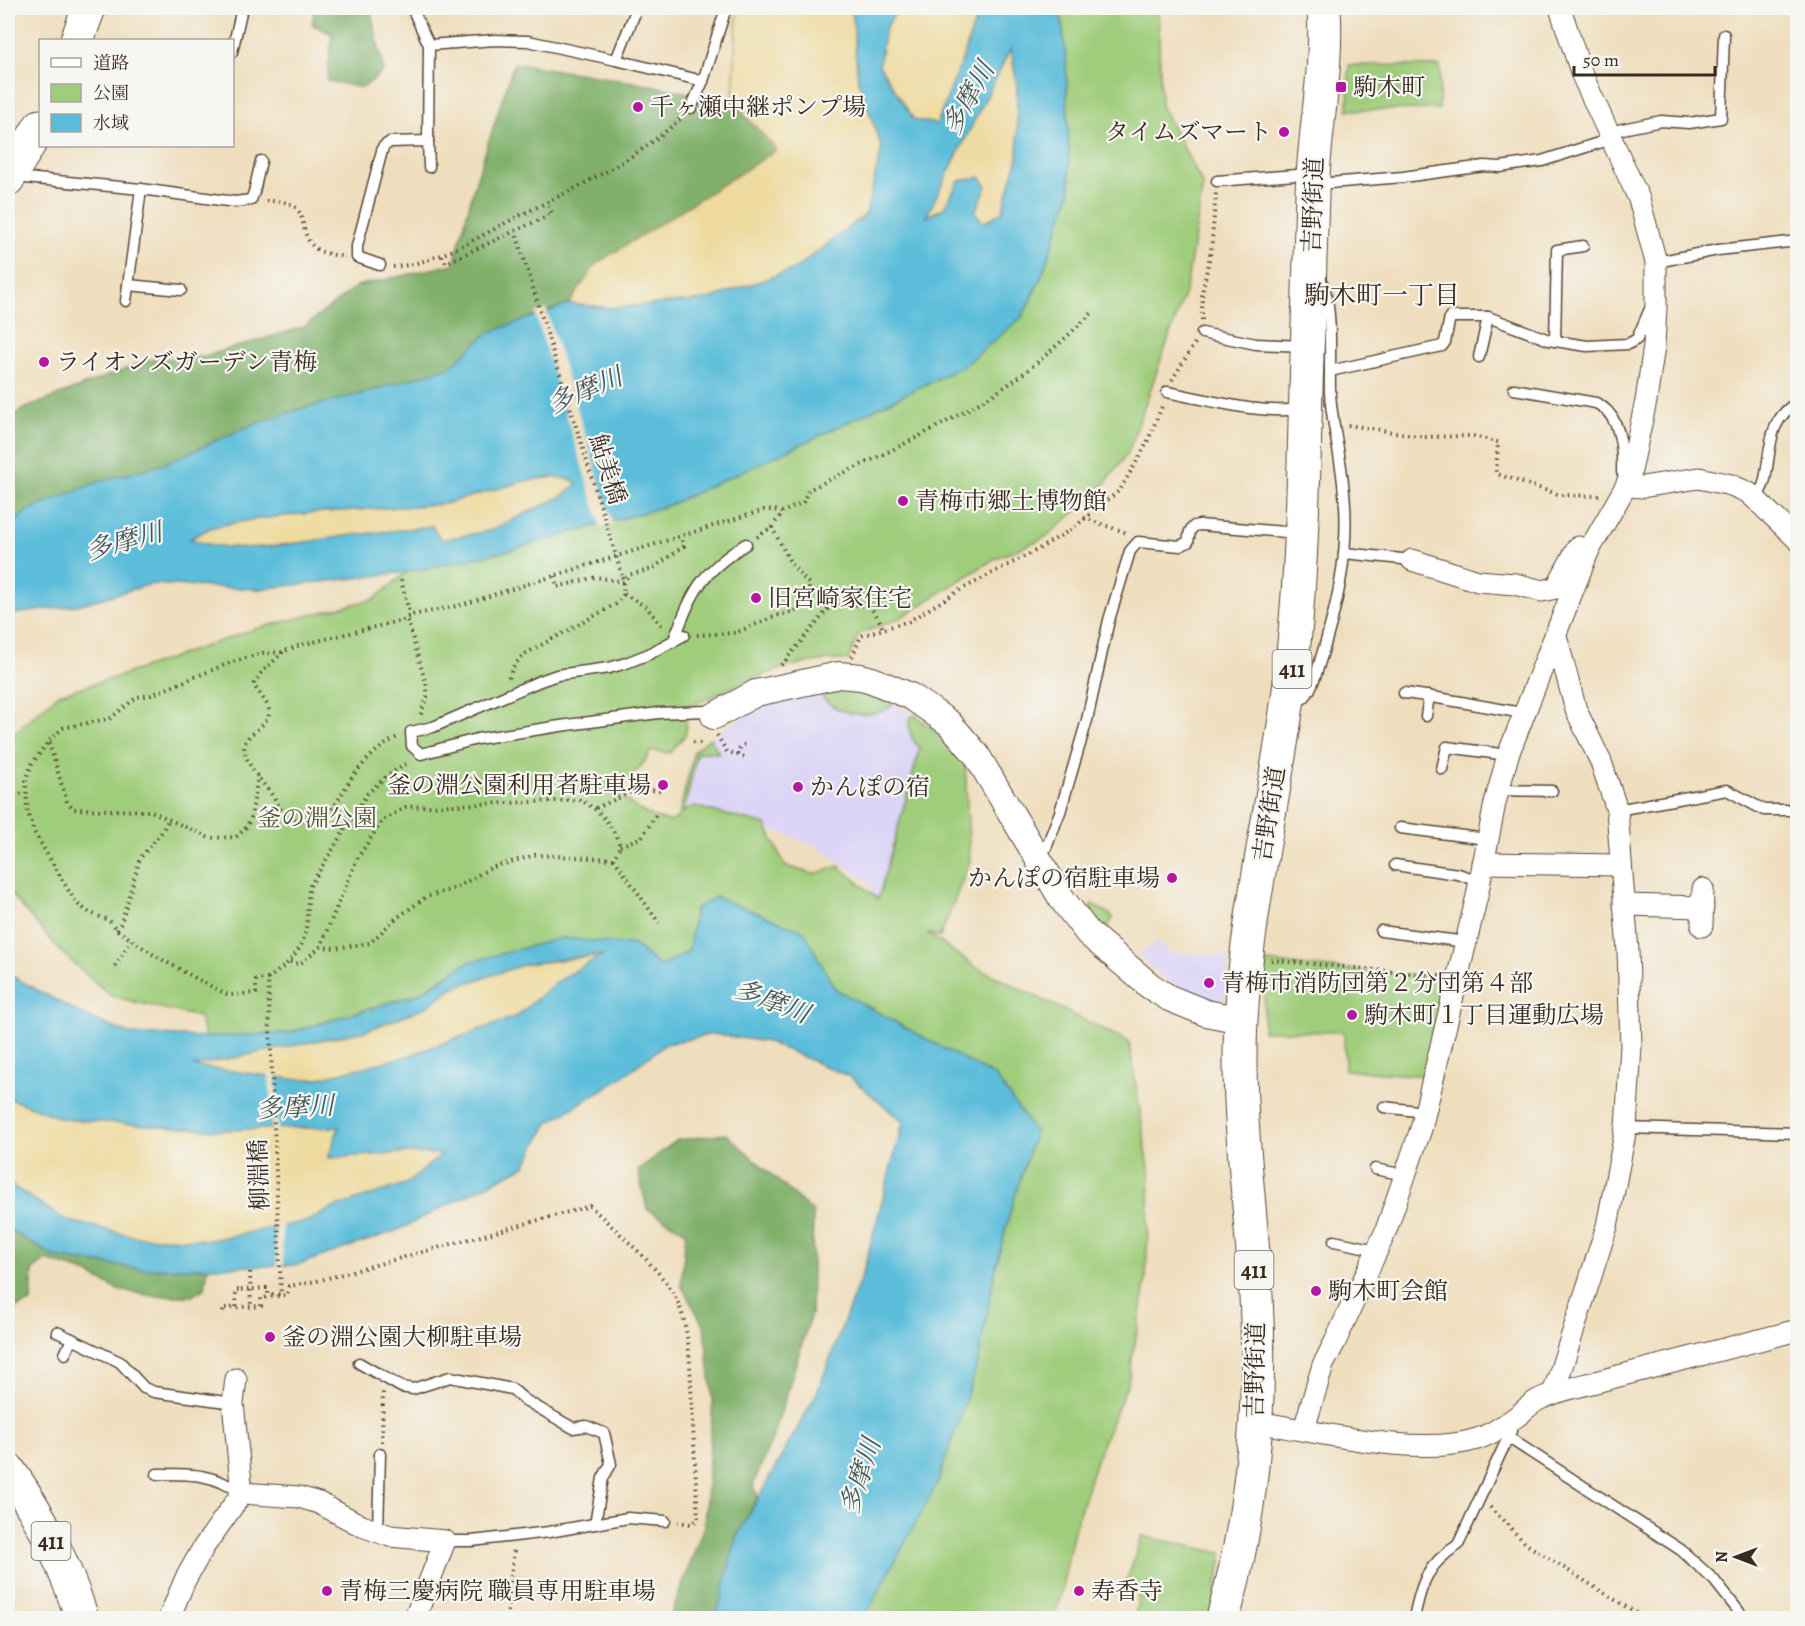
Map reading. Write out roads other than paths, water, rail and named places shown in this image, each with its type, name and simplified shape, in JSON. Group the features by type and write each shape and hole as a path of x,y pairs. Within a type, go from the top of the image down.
{"main road":[{"path":"78,39 89,8"},
{"name":"吉野街道","path":"1223,1618 1240,1546 1255,1422 1256,1299 1243,1122 1241,1020 1252,920 1295,642 1302,533 1319,416 1308,346 1313,179 1325,67 1324,8"},
{"path":"8,178 39,128"},
{"name":"411","path":"8,1469 36,1512 53,1546 82,1618"}],"street":[{"path":"1304,1429 1323,1365 1377,1250 1405,1175 1425,1112 1466,942 1498,790 1508,755 1588,552 1619,499 1630,475 1647,393 1656,307 1656,262 1639,199 1582,75 1560,8"},
{"path":"1412,560 1478,581 1515,584 1542,591 1556,588 1598,516 1619,499 1642,487 1707,479 1731,485 1749,493 1797,540"},
{"path":"1553,1394 1607,1226 1626,1128 1631,1046 1628,951 1617,810 1601,762 1576,710 1556,636"},
{"path":"716,725 738,702 764,690 829,676 850,675 872,680 894,688 927,706 949,723 976,754 1075,918 1088,933 1150,986 1169,998 1195,1010 1241,1020"},
{"path":"1481,872 1621,866"},
{"path":"1624,905 1702,907"},
{"path":"1255,1422 1410,1445 1438,1445 1479,1439 1511,1428 1536,1401 1553,1394 1594,1381 1797,1330"},
{"path":"169,1618 202,1548 242,1493 233,1403 236,1379"},
{"path":"242,1493 299,1497 319,1503 390,1536 445,1541 416,1618"}],"lane":[{"path":"234,43 242,8"},
{"path":"412,8 429,45 429,167"},
{"path":"616,60 637,8"},
{"path":"691,108 703,81 726,8"},
{"path":"1217,181 1403,177 1484,166 1500,168 1542,161 1610,136 1661,121 1689,123 1721,118 1724,35"},
{"path":"429,45 495,40 528,41 703,81"},
{"path":"380,265 357,257 357,246 383,147 390,142 428,141"},
{"path":"8,178 141,189 235,202 251,200 261,161"},
{"path":"126,302 141,189"},
{"path":"1656,262 1718,250 1797,241"},
{"path":"1555,341 1557,250 1583,246"},
{"path":"1287,703 1303,699 1309,692 1339,597 1344,553 1343,484 1319,416 1330,371 1327,302 1323,283 1310,267"},
{"path":"128,285 182,290"},
{"path":"1330,371 1442,346 1450,317 1488,317 1555,341 1587,346 1628,344 1637,339 1648,310 1656,307"},
{"path":"1479,357 1488,317"},
{"path":"1202,333 1256,344 1308,346"},
{"path":"1514,388 1596,403 1612,416 1622,450 1622,480 1619,499"},
{"path":"1167,392 1241,406 1319,416"},
{"path":"1755,501 1764,485 1772,432 1782,417 1797,402"},
{"path":"1037,856 1046,848 1060,812 1087,720 1109,620 1131,551 1138,543 1180,546 1188,542 1190,531 1194,526 1199,525 1302,533"},
{"path":"673,642 690,600 705,576 724,558 746,544"},
{"path":"1344,553 1412,560"},
{"path":"684,635 649,654 626,663 609,668 557,675 433,727 411,732 412,746 421,754 477,739 525,730 658,713 704,711 716,725"},
{"path":"1404,693 1449,698 1467,704 1524,713"},
{"path":"1426,716 1429,696"},
{"path":"1442,770 1447,747 1508,755"},
{"path":"1498,790 1552,791"},
{"path":"1617,810 1727,790 1764,810 1797,810"},
{"path":"1400,828 1487,839"},
{"path":"1395,865 1458,874 1481,872"},
{"path":"1381,931 1466,942"},
{"path":"1384,1107 1425,1112"},
{"path":"1626,1128 1797,1133"},
{"path":"1375,1169 1405,1175"},
{"path":"1334,1241 1377,1250"},
{"path":"57,1332 120,1362 144,1388 154,1392 233,1403"},
{"path":"65,1354 72,1339"},
{"path":"359,1364 400,1387 413,1389 450,1377 512,1389 525,1400 573,1428 586,1426 604,1433 610,1464 603,1478 595,1524"},
{"path":"1414,1618 1422,1583 1444,1554 1458,1545 1511,1428 1681,1550 1714,1580 1744,1618"},
{"path":"378,1532 380,1454"},
{"path":"157,1474 199,1474 229,1484 242,1493"},
{"path":"445,1541 472,1541 572,1529 628,1518 665,1521"}],"water":[{"name":"多摩川","path":"852,8 899,8 885,28 879,65 914,120 937,124 974,25 985,8 1060,8 1066,58 1070,193 1041,278 1022,317 965,365 669,505 507,551 407,572 259,589 151,584 78,605 8,615 8,529 27,511 98,482 164,464 252,425 450,367 488,333 569,304 612,308 706,300 795,269 866,214 882,148 858,80","holes":["1011,48 1017,87 1018,157 1002,212 983,223 975,212 987,186 980,177 959,181 944,208 926,217","554,477 573,480 577,484 561,497 489,531 441,540 432,526 267,547 227,547 190,539 210,528 249,520 311,513 444,504 525,481"]},
{"name":"多摩川","path":"716,897 804,931 835,989 996,1077 1035,1132 995,1270 978,1362 938,1482 862,1618 716,1618 736,1538 817,1393 864,1269 903,1122 850,1077 768,1042 713,1034 666,1044 618,1080 548,1123 525,1166 398,1230 297,1265 142,1269 55,1257 8,1229 8,1183 65,1220 137,1237 211,1240 308,1221 333,1208 408,1183 442,1154 399,1153 328,1158 339,1127 216,1130 63,1119 8,1098 8,974 83,1015 129,1034 205,1037 289,1033 418,994 469,962 562,938 635,945 660,967 689,951 695,909","holes":["602,955 556,982 517,1016 408,1056 316,1079 292,1079 193,1066 365,1031 428,1006 452,988 526,964"]}],"place":[{"name":"駒木町","path":"1341,87"},
{"name":"千ヶ瀬中継ポンプ場","path":"638,107"},
{"name":"タイムズマート","path":"1284,132"},
{"name":"ライオンズガーデン青梅","path":"44,362"},
{"name":"青梅市郷土博物館","path":"903,501"},
{"name":"旧宮崎家住宅","path":"756,598"},
{"name":"釜の淵公園利用者駐車場","path":"663,785"},
{"name":"かんぽの宿","path":"798,787"},
{"name":"かんぽの宿駐車場","path":"1172,878"},
{"name":"青梅市消防団第２分団第４部","path":"1209,983"},
{"name":"駒木町１丁目運動広場","path":"1352,1015"},
{"name":"駒木町会館","path":"1316,1291"},
{"name":"釜の淵公園大柳駐車場","path":"270,1337"},
{"name":"青梅三慶病院 職員専用駐車場","path":"327,1591"},
{"name":"寿香寺","path":"1079,1591"}],"district":[{"name":"駒木町一丁目","path":"1382,295"}],"park label":[{"name":"釜の淵公園","path":"317,818"}]}
